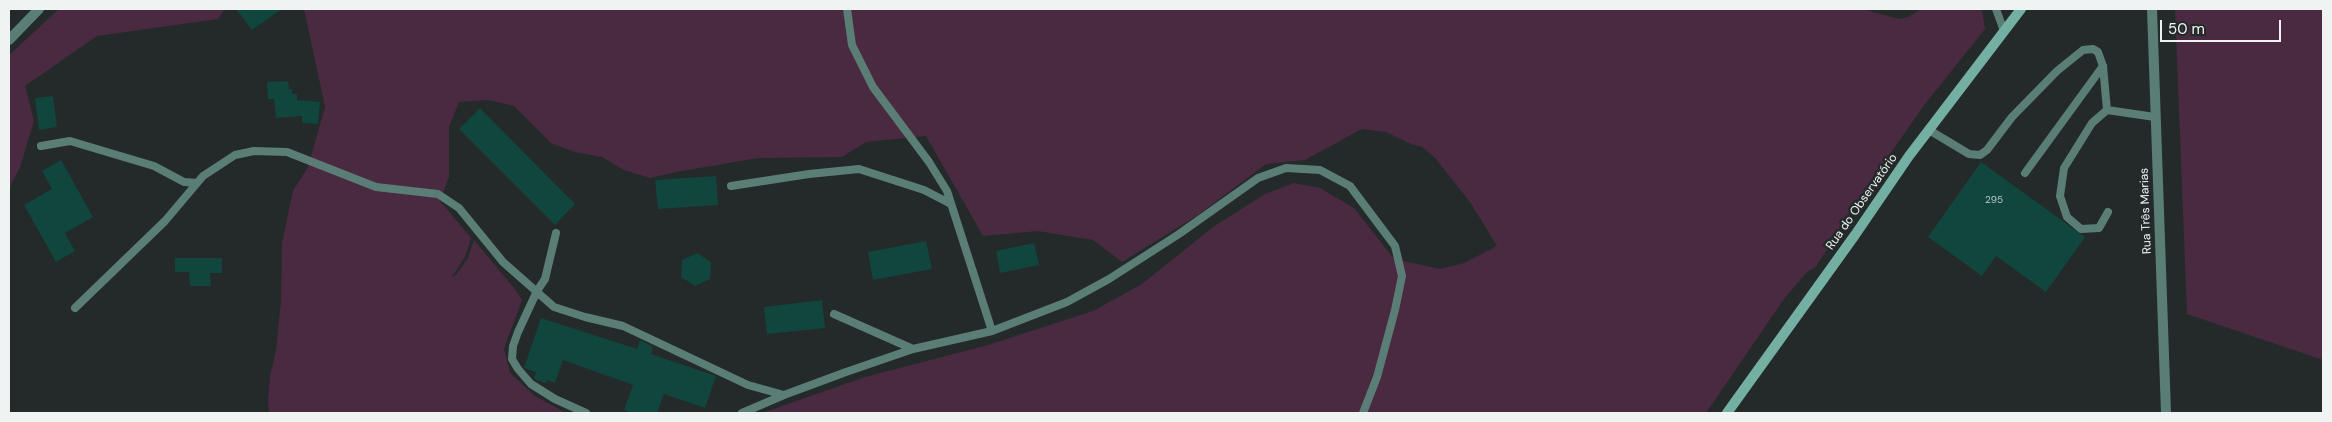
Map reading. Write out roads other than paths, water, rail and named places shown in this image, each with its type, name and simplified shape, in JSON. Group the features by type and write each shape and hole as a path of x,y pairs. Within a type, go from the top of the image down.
{"street":[{"path":"9,40 39,9"},
{"name":"Rua do Observatório","path":"1727,413 1929,130 2021,9"},
{"name":"Rua Três Marias","path":"2152,9 2166,413"}],"lane":[{"path":"847,9 852,45 873,87 929,162 947,191 992,331"},
{"path":"1996,9 2004,31"},
{"path":"1929,130 1969,154 1980,155 1987,150 2012,117 2057,71 2083,50 2093,49 2098,52 2104,66 2107,110"},
{"path":"2025,173 2104,66"},
{"path":"2108,212 2099,228 2081,229 2067,217 2060,196 2064,168 2092,123 2107,110 2155,117"},
{"path":"41,146 70,141 154,166 184,182 197,184"},
{"path":"75,308 165,221 203,176 235,155 254,151 287,152 332,168 376,187 438,194 459,208 503,262 554,307 585,318 623,326 748,385 784,395"},
{"path":"742,413 784,395 913,349 992,331 1067,302 1109,279 1179,234 1258,178 1286,168 1320,170 1350,186 1395,246 1402,276 1382,358 1363,413"},
{"path":"731,186 808,174 859,169 924,190 951,204"},
{"path":"556,233 545,279 537,291 518,332 513,346 512,359 531,384 555,399 586,413"},
{"path":"834,314 913,349"}]}
